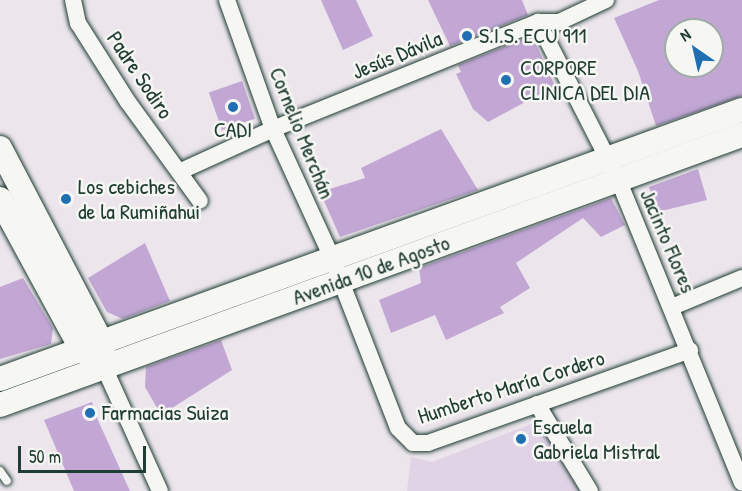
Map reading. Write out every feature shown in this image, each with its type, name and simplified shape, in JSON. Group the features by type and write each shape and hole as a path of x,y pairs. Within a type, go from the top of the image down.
{"main road":[{"name":"Avenida 10 de Agosto","path":"0,378 742,110"},
{"name":"Avenida 10 de Agosto","path":"0,405 742,135"},
{"path":"0,148 92,346"},
{"path":"0,199 104,367"}],"street":[{"name":"Padre Sodiro","path":"73,0 78,23 128,102 181,171 200,201"},
{"name":"Jesús Dávila","path":"273,129 538,22 559,22 606,0"},
{"name":"Cornelio Merchán","path":"230,1 273,129 341,280"},
{"name":"Jacinto Flores","path":"538,22 618,179 690,350 742,483"},
{"path":"181,171 273,129"},
{"path":"672,307 742,278"},
{"name":"Humberto María Cordero","path":"341,280 398,428 413,443 428,443 690,350"},
{"path":"104,367 160,491"},
{"path":"537,404 590,491"}],"lane":[{"path":"0,471 7,481"}],"shaded area":[{"name":"Escuela Gabriela Mistral","path":"539,421 583,491 407,491 411,457 432,462"}],"building":[{"path":"321,0 356,0 373,36 343,50"},
{"name":"S.I.S. ECU 911","path":"428,0 522,0 528,15 450,46"},
{"path":"659,0 742,0 742,96 656,126 638,71 614,18"},
{"name":"CORPORE CLINICA DEL DIA","path":"532,36 555,86 488,122 473,109 456,74 461,72 458,65"},
{"name":"CADI","path":"242,81 255,119 222,130 209,92"},
{"path":"441,129 478,190 340,237 320,192 365,178 361,168"},
{"path":"698,169 707,200 657,212 649,187"},
{"path":"611,198 625,225 601,237 583,218 516,263 530,288 500,307 504,313 446,340 435,315 391,333 379,300 421,283 419,268"},
{"path":"145,243 170,301 123,319 107,312 88,278"},
{"path":"23,278 53,328 51,344 0,359 0,287"},
{"path":"221,340 232,370 161,415 145,387 146,367"},
{"path":"92,402 130,491 74,491 44,420"}],"place":[{"name":"S.I.S. ECU 911","path":"467,36"},
{"name":"CORPORE CLINICA DEL DIA","path":"506,80"},
{"name":"CADI","path":"233,107"},
{"name":"Los cebiches de la Rumiñahui","path":"66,199"},
{"name":"Farmacias Suiza","path":"90,413"},
{"name":"Escuela Gabriela Mistral","path":"521,439"}]}
